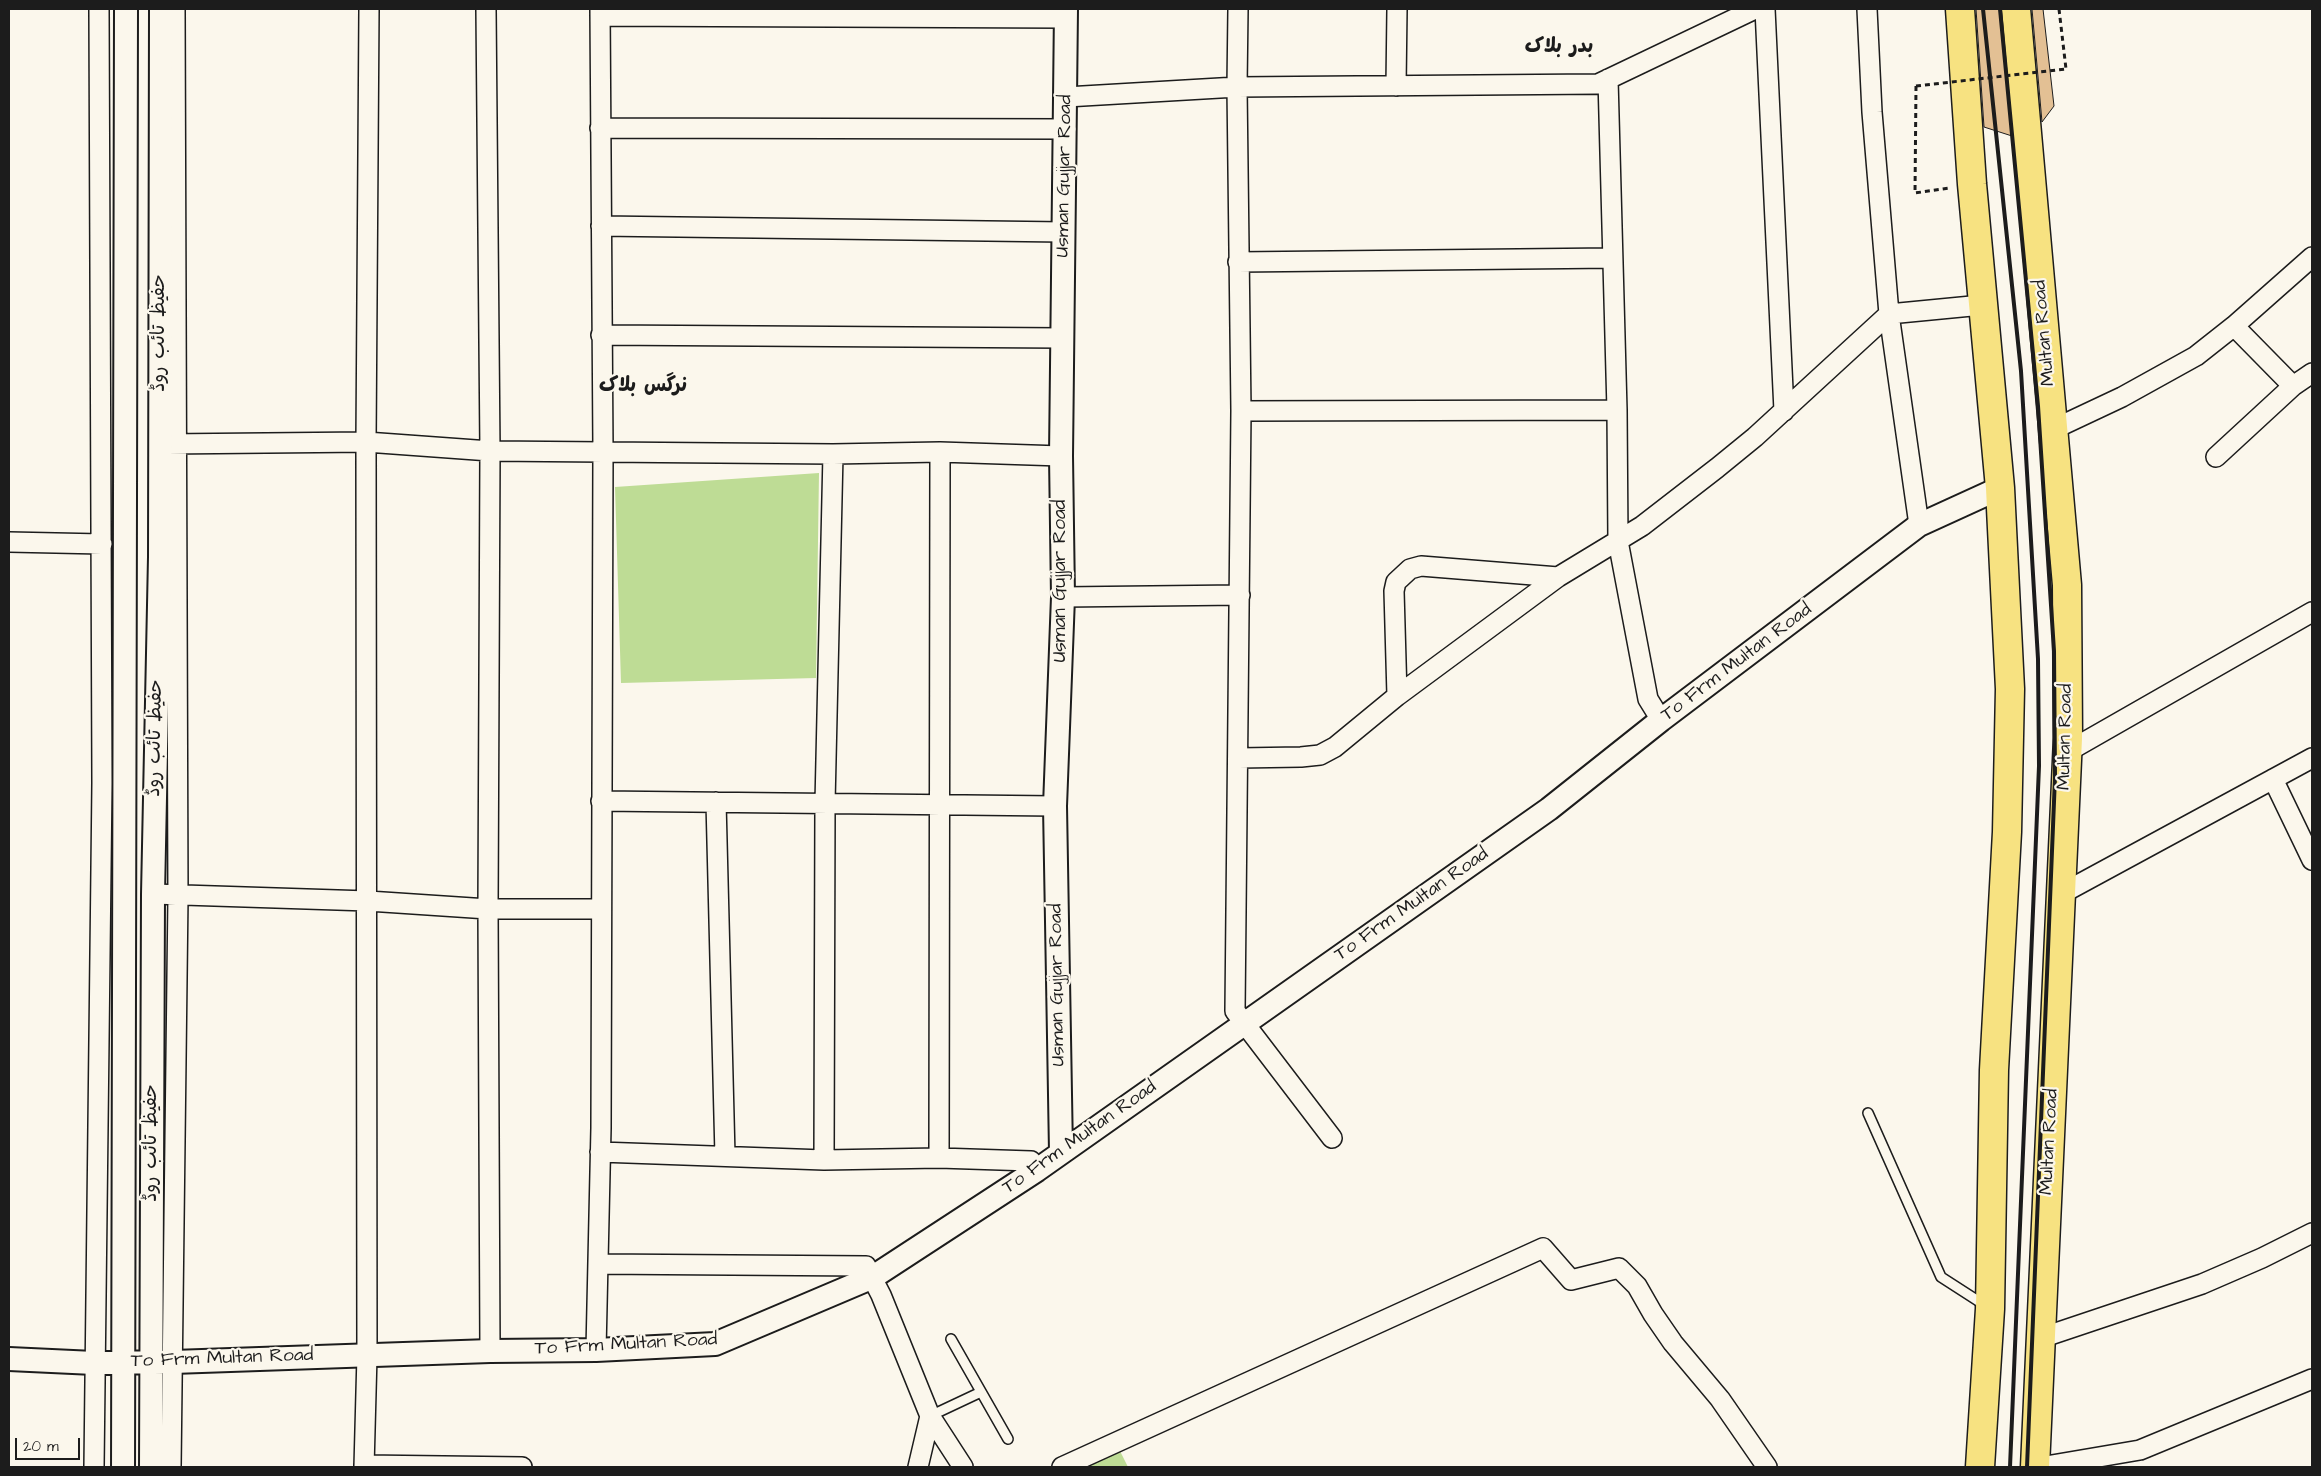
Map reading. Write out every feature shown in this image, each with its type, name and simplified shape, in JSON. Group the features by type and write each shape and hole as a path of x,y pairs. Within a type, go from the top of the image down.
{"main road":[{"path":"1960,9 1982,306 2000,488 2010,689 2006,832 1994,1070 1990,1309 1980,1467"},
{"name":"Multan Road","path":"2016,9 2067,585 2068,752 2035,1467"}],"street":[{"path":"94,1467 102,783 99,9"},
{"name":"حفیظ تائب روڈ","path":"123,1467 126,9"},
{"name":"حفیظ تائب روڈ","path":"151,1467 162,1361 153,894 169,444 160,9"},
{"path":"171,1467 162,1361 178,896 169,444 175,9"},
{"path":"369,9 366,442 368,1355 364,1466 522,1467"},
{"path":"486,9 490,451 488,909 490,1351"},
{"path":"1238,9 1236,87 1241,411 1235,1011 1332,1138"},
{"path":"1396,86 1397,9"},
{"path":"1066,97 1236,87 1598,84 1755,9"},
{"path":"1765,9 1784,411"},
{"path":"1867,9 1872,112 1889,314 1919,525"},
{"path":"596,1350 600,1152 603,451 600,12 1066,14"},
{"name":"Usman Gujjar Road","path":"1061,1152 1055,806 1063,597 1061,456 1066,14"},
{"path":"1608,79 1617,410 1618,542 1648,699 1662,720"},
{"path":"600,128 1066,129"},
{"path":"600,226 1064,232"},
{"path":"2054,429 2122,397 2196,356 2234,326 2312,257"},
{"path":"1238,262 1612,258"},
{"path":"1239,758 1302,758 1320,755 1335,747 1397,696 1558,577 1642,526 1717,468 1784,411 1889,314 1982,306"},
{"path":"2234,326 2293,386"},
{"path":"601,335 1063,338"},
{"path":"2216,457 2293,386 2312,374"},
{"path":"1241,411 1617,410"},
{"path":"169,444 366,442 490,451 833,454 940,452 1061,456"},
{"path":"939,1158 940,452"},
{"path":"824,1160 825,803 833,454"},
{"name":"To Frm Multan Road","path":"9,1359 94,1363 490,1351 596,1350 716,1344 873,1277 1037,1170 1549,809 1662,720 1919,525 2000,488"},
{"path":"9,542 102,544"},
{"path":"1397,696 1394,590 1396,582 1410,569 1421,566 1558,577"},
{"path":"101,569 125,569"},
{"path":"1063,597 1240,595"},
{"path":"2068,752 2312,612"},
{"path":"2061,894 2312,758"},
{"path":"2273,779 2312,860"},
{"path":"601,800 1055,806"},
{"path":"716,802 725,1156"},
{"path":"153,894 368,902 488,909 601,909"},
{"path":"600,1152 824,1160 939,1158 1031,1161 1037,1170"},
{"path":"2041,1338 2202,1284 2262,1258 2312,1233"},
{"path":"1062,1467 1543,1248 1571,1280 1619,1268 1637,1286 1652,1314 1673,1343 1720,1398 1767,1467"},
{"path":"598,1264 866,1266 873,1277 930,1416 963,1467"},
{"path":"2040,1467 2140,1450 2312,1379"},
{"path":"918,1467 930,1416"}],"lane":[{"path":"1868,1112 1941,1277 1990,1309"},
{"path":"951,1340 1008,1439"},
{"path":"930,1416 981,1392"}],"path":[{"path":"1972,184 1915,193 1916,86 2066,69 2059,9"}],"green space":[{"path":"819,473 816,678 621,683 615,487"},
{"path":"1120,1451 1128,1467 1085,1467"}],"building":[{"path":"1976,9 2001,9 2012,136 1984,127"},
{"path":"2032,9 2043,9 2054,106 2042,122"}],"railway":[{"path":"1983,9 2021,371 2038,659 2039,766 2010,1467"},
{"path":"2000,9 2038,406 2054,651 2055,777 2027,1467"}],"district":[{"name":"بدر بلاک","path":"1559,48"},
{"name":"نرگس بلاک","path":"643,387"}]}
